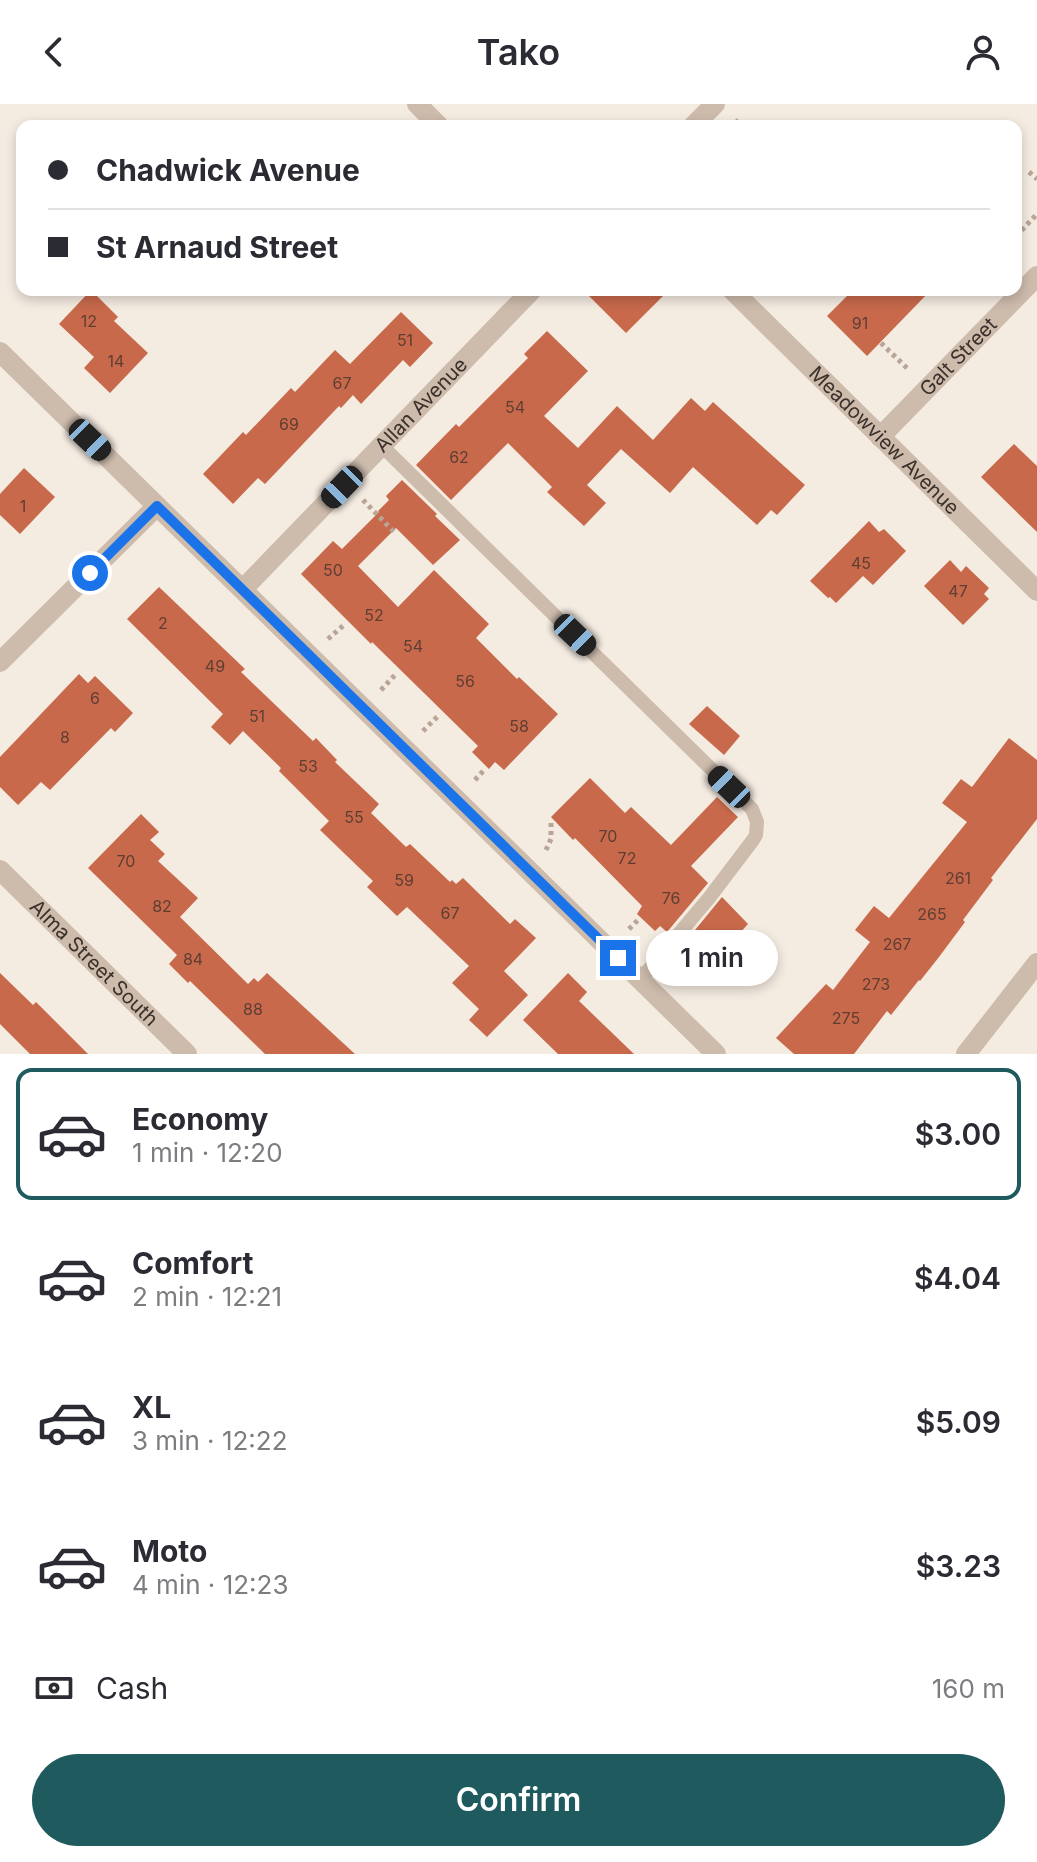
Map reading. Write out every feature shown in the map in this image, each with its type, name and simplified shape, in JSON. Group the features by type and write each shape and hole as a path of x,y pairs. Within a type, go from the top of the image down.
{"street":[{"path":"417,104 433,120"},
{"path":"699,120 715,104"},
{"name":"Galt Street","path":"1022,291 1037,276"},
{"name":"Allan Avenue","path":"243,589 526,296"},
{"name":"Meadowview Avenue","path":"738,296 1037,591"},
{"name":"Galt Street","path":"880,437 1017,296"},
{"path":"0,352 716,1054"},
{"path":"0,662 157,506"},
{"name":"Alma Street South","path":"0,870 187,1054"},
{"path":"966,1054 1037,963"}],"lane":[{"path":"382,446 752,809 756,835 749,846 640,980"}],"path":[{"path":"1029,172 1037,179"},
{"path":"1022,230 1037,214"},
{"path":"881,343 909,370"},
{"path":"363,500 394,532"},
{"path":"328,639 345,624"},
{"path":"381,690 395,675"},
{"path":"423,731 440,714"},
{"path":"475,780 484,770"},
{"path":"546,850 551,842 551,822"},
{"path":"629,929 639,919"}],"building":[{"path":"85,296 97,296 118,317 114,321 148,353 110,393 84,368 94,357 59,324"},
{"path":"589,296 663,296 626,333"},
{"path":"847,296 925,296 867,356 827,316"},
{"path":"401,312 433,343 410,367 403,360 361,404 353,395 265,484 258,478 233,504 203,474 291,388 295,392 335,350 350,364"},
{"path":"547,331 588,371 544,416 578,448 617,406 653,440 691,398 705,411 713,402 805,485 777,515 771,510 757,525 693,467 670,493 621,449 587,485 606,503 584,526 547,492 552,487 508,443 451,500 416,465 528,358 524,354"},
{"path":"1014,444 1037,466 1037,532 981,477"},
{"path":"24,468 55,497 20,534 0,515 0,494"},
{"path":"402,480 460,540 433,565 396,528 358,566 398,607 434,570 489,624 476,638 558,714 504,770 495,762 489,769 472,752 478,746 301,574 333,541 342,549 379,512 389,500 386,496"},
{"path":"869,521 879,532 884,529 906,551 873,585 863,576 836,603 810,581"},
{"path":"950,560 961,572 966,566 989,588 984,594 989,599 963,625 924,586"},
{"path":"159,587 245,669 241,672 313,741 316,738 337,760 335,762 379,804 371,813 406,847 410,844 450,882 452,880 456,884 463,878 510,924 515,919 536,938 504,971 528,995 487,1037 469,1020 479,1009 452,983 469,966 407,907 397,916 367,887 373,881 320,830 329,821 243,731 230,745 211,727 223,714 127,619"},
{"path":"79,674 88,683 95,676 133,713 115,732 111,728 50,790 41,782 18,805 0,787 0,757"},
{"path":"707,706 740,736 724,755 689,724"},
{"path":"1009,738 1037,760 1037,819 991,878 993,880 939,957 891,1015 887,1011 854,1054 794,1054 776,1038 826,984 833,990 870,942 855,930 874,906 889,918 967,822 942,803 961,779 972,787"},
{"path":"590,778 625,813 631,807 671,845 717,797 738,817 691,866 708,883 667,932 660,926 655,931 637,914 642,906 551,817"},
{"path":"141,814 159,832 150,840 165,854 158,861 198,898 180,917 248,984 254,978 258,982 267,973 355,1054 265,1054 169,964 177,955 88,868"},
{"path":"722,897 748,924 738,935 746,943 710,974 682,946"},
{"path":"0,973 33,1005 36,1002 88,1054 30,1054 0,1024"},
{"path":"568,973 587,992 579,1001 634,1054 558,1054 523,1020"}],"route":[{"path":"90,573 157,506 618,958"}]}
